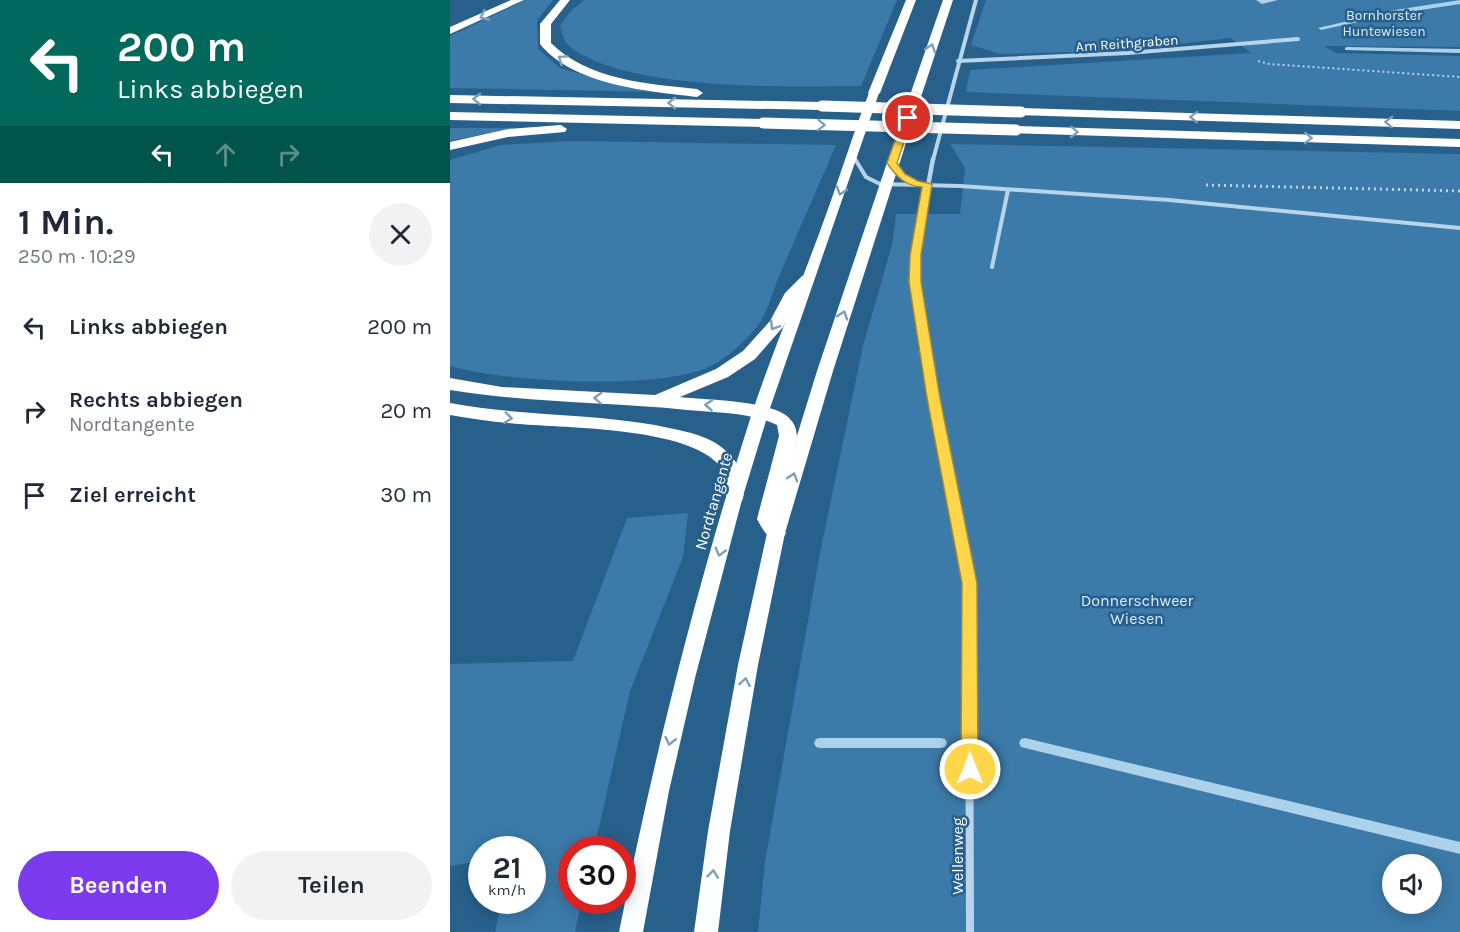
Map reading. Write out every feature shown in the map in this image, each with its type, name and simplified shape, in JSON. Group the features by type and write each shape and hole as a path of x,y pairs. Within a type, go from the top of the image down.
{"highway":[{"path":"450,31 519,0"},
{"path":"565,0 556,7 548,19 544,33 548,48 562,61 615,81 666,90 822,106 1460,125"},
{"path":"874,93 911,0"},
{"path":"706,932 719,831 742,698 776,534 884,185 948,0"},
{"name":"Nordtangente","path":"631,932 658,791 685,678 735,496 761,411 874,93"},
{"path":"450,99 774,101"},
{"path":"450,116 1460,143"},
{"path":"450,146 508,133 551,129 701,130 738,123"},
{"path":"656,401 722,373 750,355 777,323 790,296 807,279"},
{"path":"450,384 502,393 656,401 773,414 783,421 787,427 788,436 766,519 776,534"},
{"path":"450,409 509,419 646,429 685,437 702,443 727,462 734,478 735,496"}],"street":[{"name":"Wellenweg","path":"970,932 969,583 917,302 915,255 927,184 976,0"},
{"name":"Am Reithgraben","path":"958,61 1092,57 1298,39"}],"lane":[{"path":"852,150 861,173 873,183 884,185 916,183 1269,209 1460,228"},
{"path":"892,163 902,176 916,183"},
{"path":"993,267 1008,190"}],"path":[{"path":"1258,61 1269,64 1460,77"}],"green space":[{"path":"526,0 553,0 537,20 538,49 560,68 607,82 665,92 450,88 450,36"},
{"path":"584,0 897,0 861,86 752,86 667,79 594,61 569,46 560,26 570,12"},
{"name":"Bornhorster Huntewiesen","path":"986,0 1460,0 1460,47 1324,46 1336,53 1460,56 1460,111 966,92 970,70 1251,53 1231,38 1114,51 1000,54 971,45"},
{"path":"450,128 515,128 450,141"},
{"path":"573,141 836,145 763,317 746,339 723,359 688,374 620,381 543,380 474,372 450,366 450,160 501,145"},
{"name":"Donnerschweer Wiesen","path":"950,144 1460,154 1460,932 758,932 765,862 820,553 863,346 892,245 896,214 960,214 965,168"},
{"path":"688,513 683,557 630,691 597,836 558,836 558,914 579,914 575,932 495,932 499,914 546,914 546,836 468,836 468,863 450,866 450,664 573,661 627,518"}],"waterway":[{"path":"1259,0 1262,2 1275,0"},
{"path":"1321,28 1395,12 1460,2"},
{"path":"1347,49 1460,51"},
{"path":"820,743 941,743"},
{"path":"1025,743 1460,848"}],"route":[{"path":"908,118 892,163 902,176 916,183 927,184 915,255 915,282 933,398 969,583 970,769"}]}
